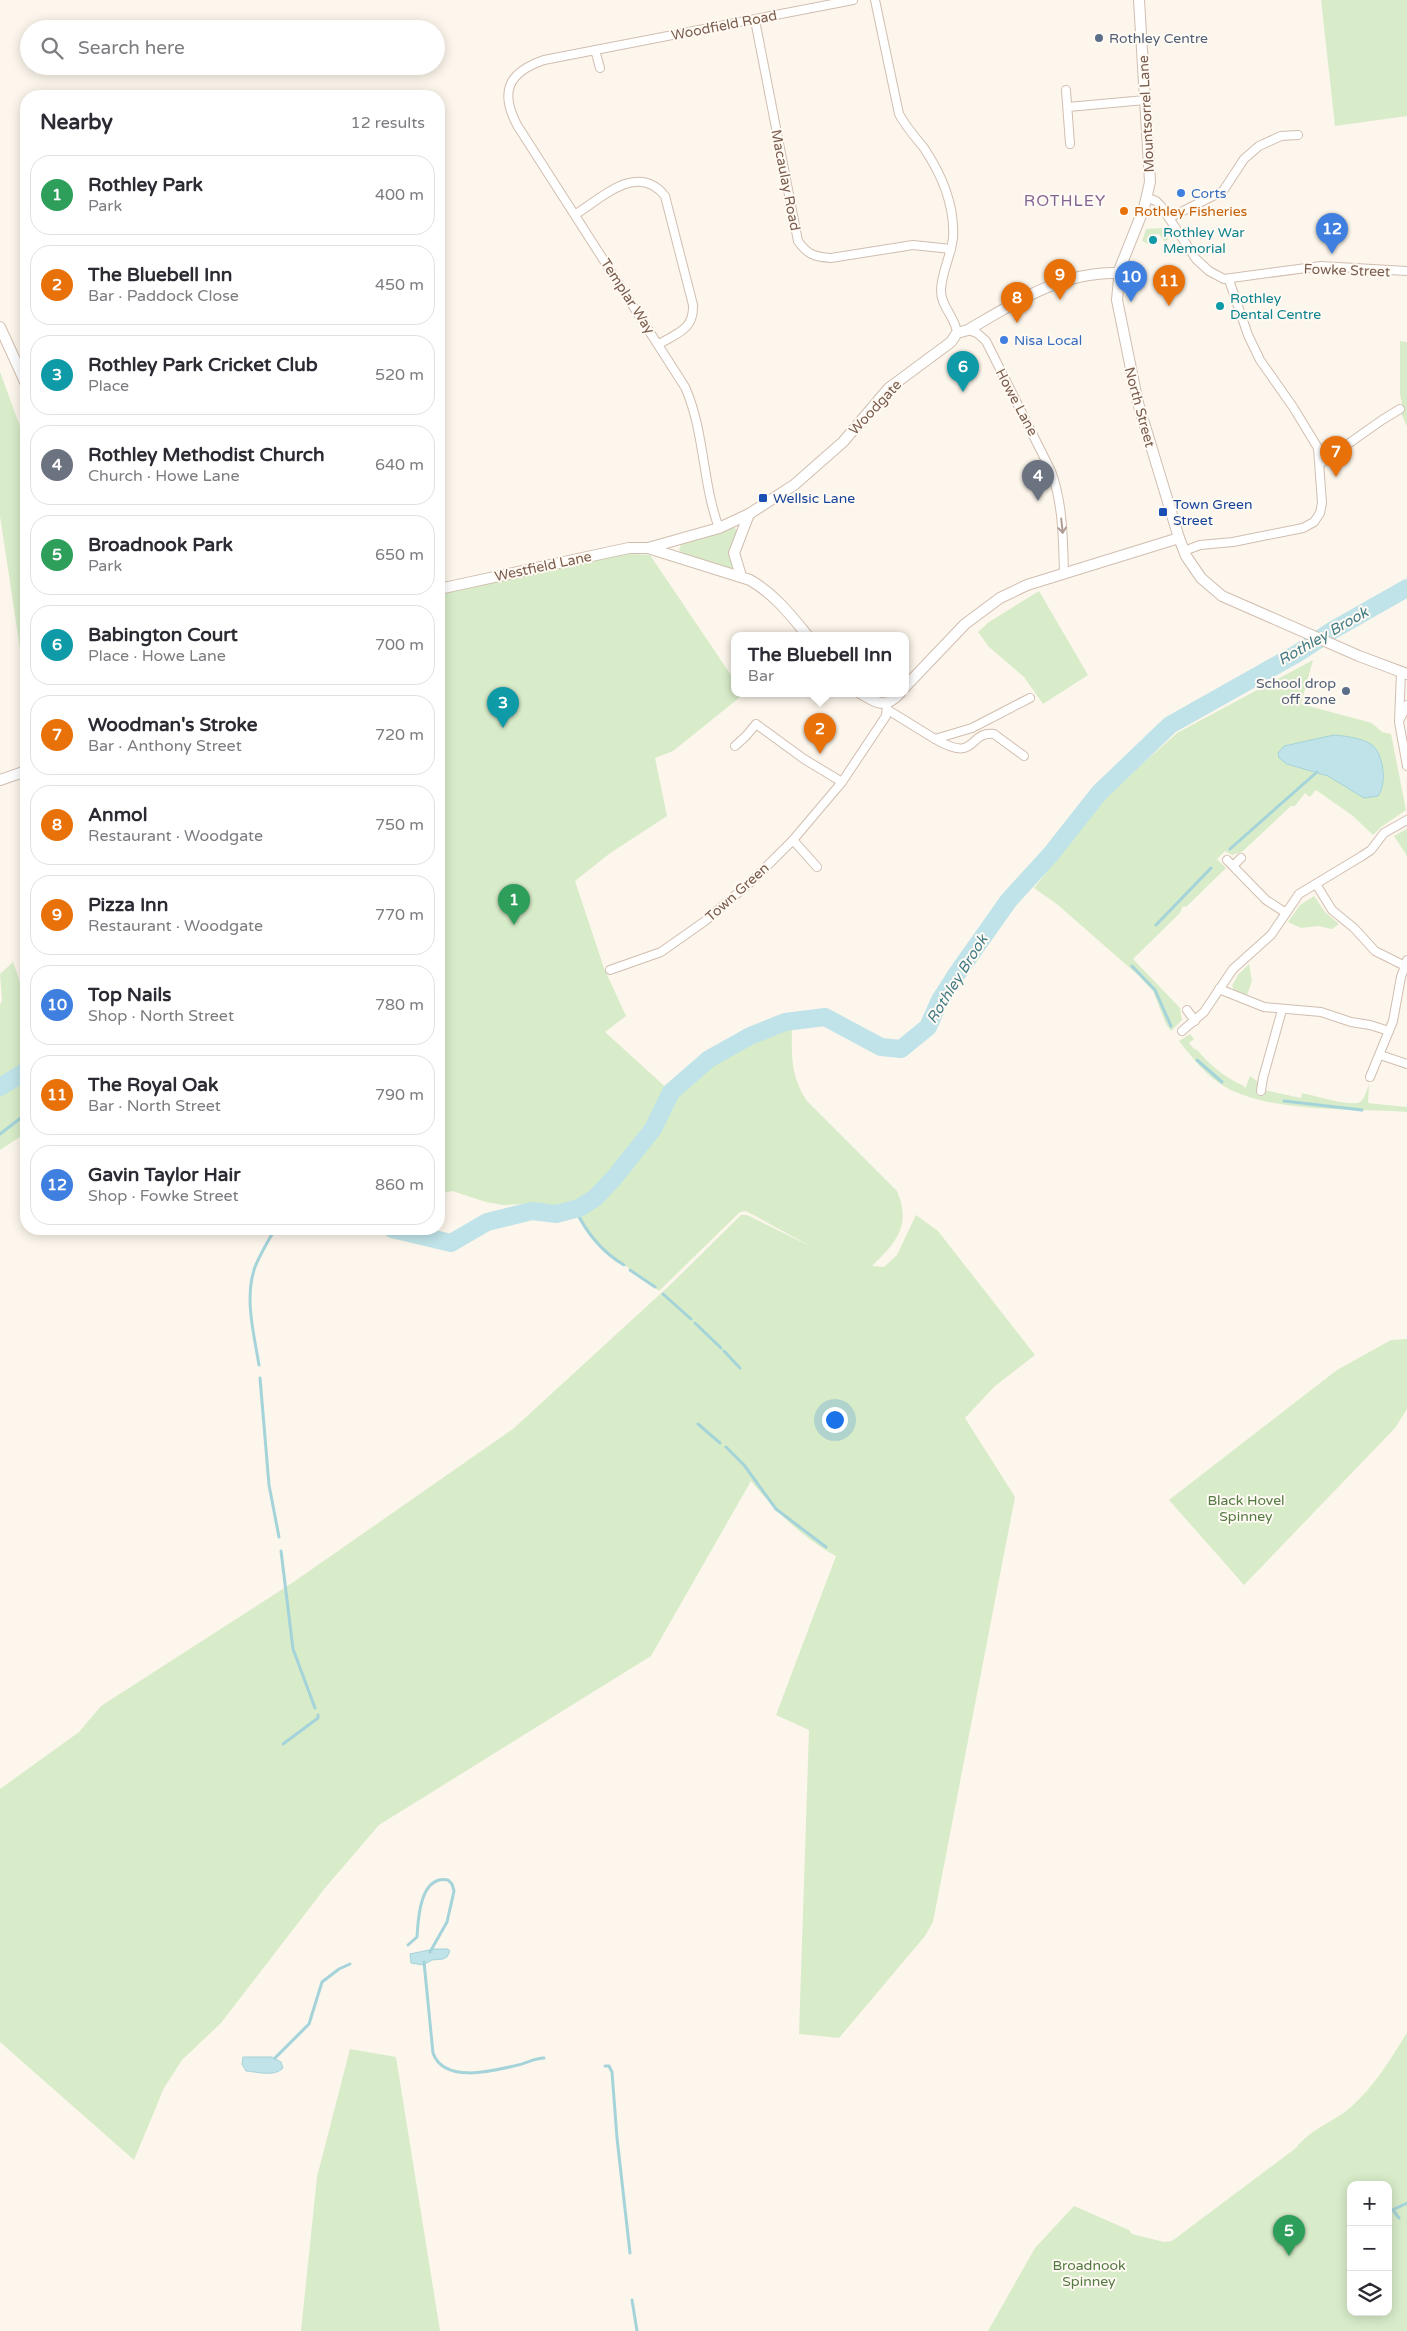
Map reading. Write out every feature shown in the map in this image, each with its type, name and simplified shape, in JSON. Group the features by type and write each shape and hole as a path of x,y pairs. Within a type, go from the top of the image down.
{"street":[{"name":"Woodfield Road","path":"513,78 521,70 544,60 852,0"},
{"path":"875,0 899,114 934,165 948,196 953,227 951,250 941,292 943,303 955,325 956,334"},
{"name":"Mountsorrel Lane","path":"1118,274 1148,198 1150,173 1139,0"},
{"name":"Macaulay Road","path":"755,20 798,241 804,250 817,257 830,258 913,245 951,250"},
{"path":"596,50 600,68"},
{"name":"Templar Way","path":"513,78 508,94 511,114 685,387 692,403 713,509 719,528"},
{"path":"1066,90 1070,144"},
{"path":"1068,107 1145,100"},
{"path":"1169,218 1223,191 1244,159 1259,146 1281,136 1298,135"},
{"path":"576,214 626,183 636,180 658,186 665,196 694,315 690,324 659,344"},
{"path":"1148,198 1159,204 1200,263 1213,274 1229,280 1254,348 1267,372 1315,441 1321,463 1322,503 1320,513 1310,525 1295,530 1233,542 1200,545 1184,551"},
{"name":"Fowke Street","path":"1229,280 1321,266 1407,271"},
{"name":"Woodgate","path":"648,548 719,528 748,514 810,473 842,442 889,388 951,342 956,334 968,330 1040,289 1086,275 1118,274"},
{"name":"North Street","path":"1118,274 1117,300 1127,356 1149,441 1184,551 1202,578 1217,592 1297,630 1404,673"},
{"path":"0,327 20,371"},
{"name":"Howe Lane","path":"968,330 986,341 1051,471 1057,488 1062,519 1064,574"},
{"path":"1321,463 1400,409"},
{"path":"741,576 734,552 748,514"},
{"path":"909,684 956,633 993,602 1027,585 1179,538"},
{"name":"Westfield Lane","path":"445,588 628,548 648,548"},
{"path":"648,548 741,576 772,595 804,632"},
{"path":"1404,673 1399,722 1407,766"},
{"path":"867,697 887,707 950,748 960,749 969,746 984,735 994,734 1022,751"},
{"path":"735,746 756,724 804,759 842,782 887,707 896,697"},
{"path":"934,739 972,728 1030,698"},
{"path":"1399,722 1407,705"},
{"path":"0,780 20,773"},
{"name":"Town Green","path":"610,970 662,952 705,921 752,881 793,840 842,782"},
{"path":"1182,1031 1195,1021 1211,1003 1233,969 1264,942 1299,894 1367,853 1384,834 1407,820"},
{"path":"793,840 818,867"},
{"path":"1241,858 1230,863 1264,898 1286,913"},
{"path":"1316,884 1332,910 1354,928 1375,951 1406,963 1389,1031 1370,1077"},
{"path":"1219,989 1248,1002 1282,1010 1321,1012 1351,1022 1389,1031"},
{"path":"1186,1010 1195,1021"},
{"path":"1261,1091 1282,1010"},
{"path":"1380,1054 1407,1064"},
{"path":"1254,1074 1263,1078"}],"green space":[{"path":"1321,0 1407,0 1407,116 1335,126"},
{"path":"1162,228 1169,239 1164,241 1159,234 1150,235 1148,244 1142,241 1146,229"},
{"path":"1400,341 1407,342 1407,427 1398,406 1402,404 1400,394"},
{"path":"0,372 20,427 20,649 0,516"},
{"path":"734,526 737,532 733,569 683,554 679,550 681,544"},
{"path":"618,555 650,555 731,675 731,697 740,697 673,751 655,758 667,816 609,854 575,881 604,968 626,1016 605,1032 671,1092 704,1065 739,1042 775,1025 792,1022 794,1072 807,1101 897,1191 901,1203 903,1214 899,1233 888,1249 872,1266 884,1267 897,1255 916,1215 938,1231 1035,1355 995,1386 965,1418 1015,1497 933,1922 925,1936 839,2038 799,2034 809,1730 776,1715 836,1556 800,1532 751,1481 651,1656 379,1825 325,1888 221,2023 182,2060 164,2088 134,2160 0,2042 0,1789 79,1732 101,1706 292,1583 513,1429 670,1285 741,1215 747,1215 812,1247 746,1211 740,1212 659,1291 602,1248 587,1231 575,1209 570,1205 549,1208 531,1204 503,1205 486,1202 452,1191 445,1193 445,593"},
{"path":"1039,591 1088,675 1043,704 1024,677 989,647 978,632 989,622"},
{"path":"1313,660 1301,704 1372,723 1382,732 1391,734 1406,810 1381,827 1373,835 1353,816 1316,790 1310,797 1305,793 1295,806 1291,806 1242,852 1232,855 1225,851 1217,859 1226,868 1186,907 1183,906 1180,913 1133,959 1180,1008 1182,1020 1171,1031 1166,1024 1153,991 1139,976 1058,905 1034,888 1106,796 1177,733"},
{"path":"1407,829 1407,856 1394,836"},
{"path":"1314,896 1325,912 1339,924 1332,929 1318,926 1301,928 1288,922 1300,905"},
{"path":"13,962 20,982 20,1137 0,1150 0,1005 2,1000 0,974"},
{"path":"1249,964 1252,981 1247,995 1234,990 1232,986 1238,975"},
{"path":"1190,1034 1194,1039 1189,1043 1195,1050 1230,1079 1244,1086 1245,1089 1250,1076 1257,1081 1259,1089 1301,1098 1302,1093 1340,1102 1355,1103 1363,1099 1369,1084 1368,1103 1407,1107 1407,1112 1310,1108 1260,1100 1238,1093 1213,1079 1202,1069 1179,1041"},
{"name":"Black Hovel Spinney","path":"1407,1339 1407,1409 1395,1428 1244,1585 1169,1500 1337,1370 1391,1340"},
{"name":"Broadnook Spinney","path":"1407,2033 1407,2331 988,2331 1035,2248 1074,2206 1129,2230 1132,2234 1164,2242 1172,2241 1296,2148 1308,2136 1351,2107 1375,2081"},
{"path":"350,2049 396,2057 440,2331 301,2331 317,2177"}],"water":[{"path":"1334,735 1364,741 1376,749 1382,762 1383,770 1383,785 1378,796 1364,798 1328,776 1287,764 1279,758 1278,753 1284,746"},
{"path":"434,1949 448,1949 450,1951 447,1957 443,1959 432,1960 423,1965 411,1963 410,1954"},
{"path":"243,2057 272,2057 281,2062 283,2068 271,2073 246,2071 242,2064"}],"waterway":[{"name":"Rothley Brook","path":"417,1235 451,1243 487,1222 532,1211 556,1214 579,1208 595,1198 614,1178 653,1129 671,1092 709,1059 750,1036 785,1022 825,1017 881,1047 901,1049 928,1027 940,1000 1009,900 1051,854 1099,793 1170,725 1298,653 1333,630 1407,588"},
{"path":"1230,849 1317,772"},
{"path":"1156,925 1211,868"},
{"path":"1132,966 1155,990 1171,1026"},
{"path":"1197,1060 1222,1082"},
{"name":"Rothley Brook","path":"0,1087 20,1075"},
{"path":"1284,1101 1362,1110"},
{"path":"0,1134 20,1119"},
{"path":"575,1209 595,1241 624,1265"},
{"path":"259,1365 251,1316 250,1291 255,1267 272,1235"},
{"path":"630,1270 655,1287"},
{"path":"663,1294 691,1319"},
{"path":"695,1323 721,1348"},
{"path":"724,1351 740,1368"},
{"path":"260,1378 269,1485 279,1537"},
{"path":"698,1424 720,1443"},
{"path":"726,1447 744,1465 776,1509 826,1547"},
{"path":"281,1551 293,1649 315,1708"},
{"path":"283,1744 318,1718 318,1715"},
{"path":"408,1945 417,1937 418,1920 426,1891 431,1884 439,1880 448,1880 452,1884 454,1891 447,1922 430,1952"},
{"path":"424,1962 433,2053 439,2063 447,2069 470,2073 496,2070 544,2058"},
{"path":"275,2058 309,2024 322,1982 339,1969 350,1964"},
{"path":"605,2066 609,2066 612,2072 617,2138 630,2253"},
{"path":"1392,2210 1407,2203"},
{"path":"1393,2210 1399,2218"},
{"path":"632,2300 637,2331"}],"place":[{"name":"Rothley Centre","path":"1099,38"},
{"name":"Corts","path":"1181,193"},
{"name":"Rothley Fisheries","path":"1124,211"},
{"name":"Rothley War Memorial","path":"1153,240"},
{"name":"Gavin Taylor Hair","path":"1332,254"},
{"name":"Pizza Inn","path":"1060,300"},
{"name":"Top Nails","path":"1131,302"},
{"name":"The Royal Oak","path":"1169,306"},
{"name":"Rothley Dental Centre","path":"1220,306"},
{"name":"Anmol","path":"1017,323"},
{"name":"Nisa Local","path":"1004,340"},
{"name":"Babington Court","path":"963,392"},
{"name":"Woodman's Stroke","path":"1336,477"},
{"name":"Wellsic Lane","path":"763,498"},
{"name":"Rothley Methodist Church","path":"1038,501"},
{"name":"Town Green Street","path":"1163,512"},
{"name":"School drop off zone","path":"1346,691"},
{"name":"Rothley Park Cricket Club","path":"503,728"},
{"name":"The Bluebell Inn","path":"820,754"},
{"name":"Rothley Park","path":"514,925"},
{"name":"Broadnook Park","path":"1289,2256"}],"district":[{"name":"ROTHLEY","path":"1065,200"}]}
